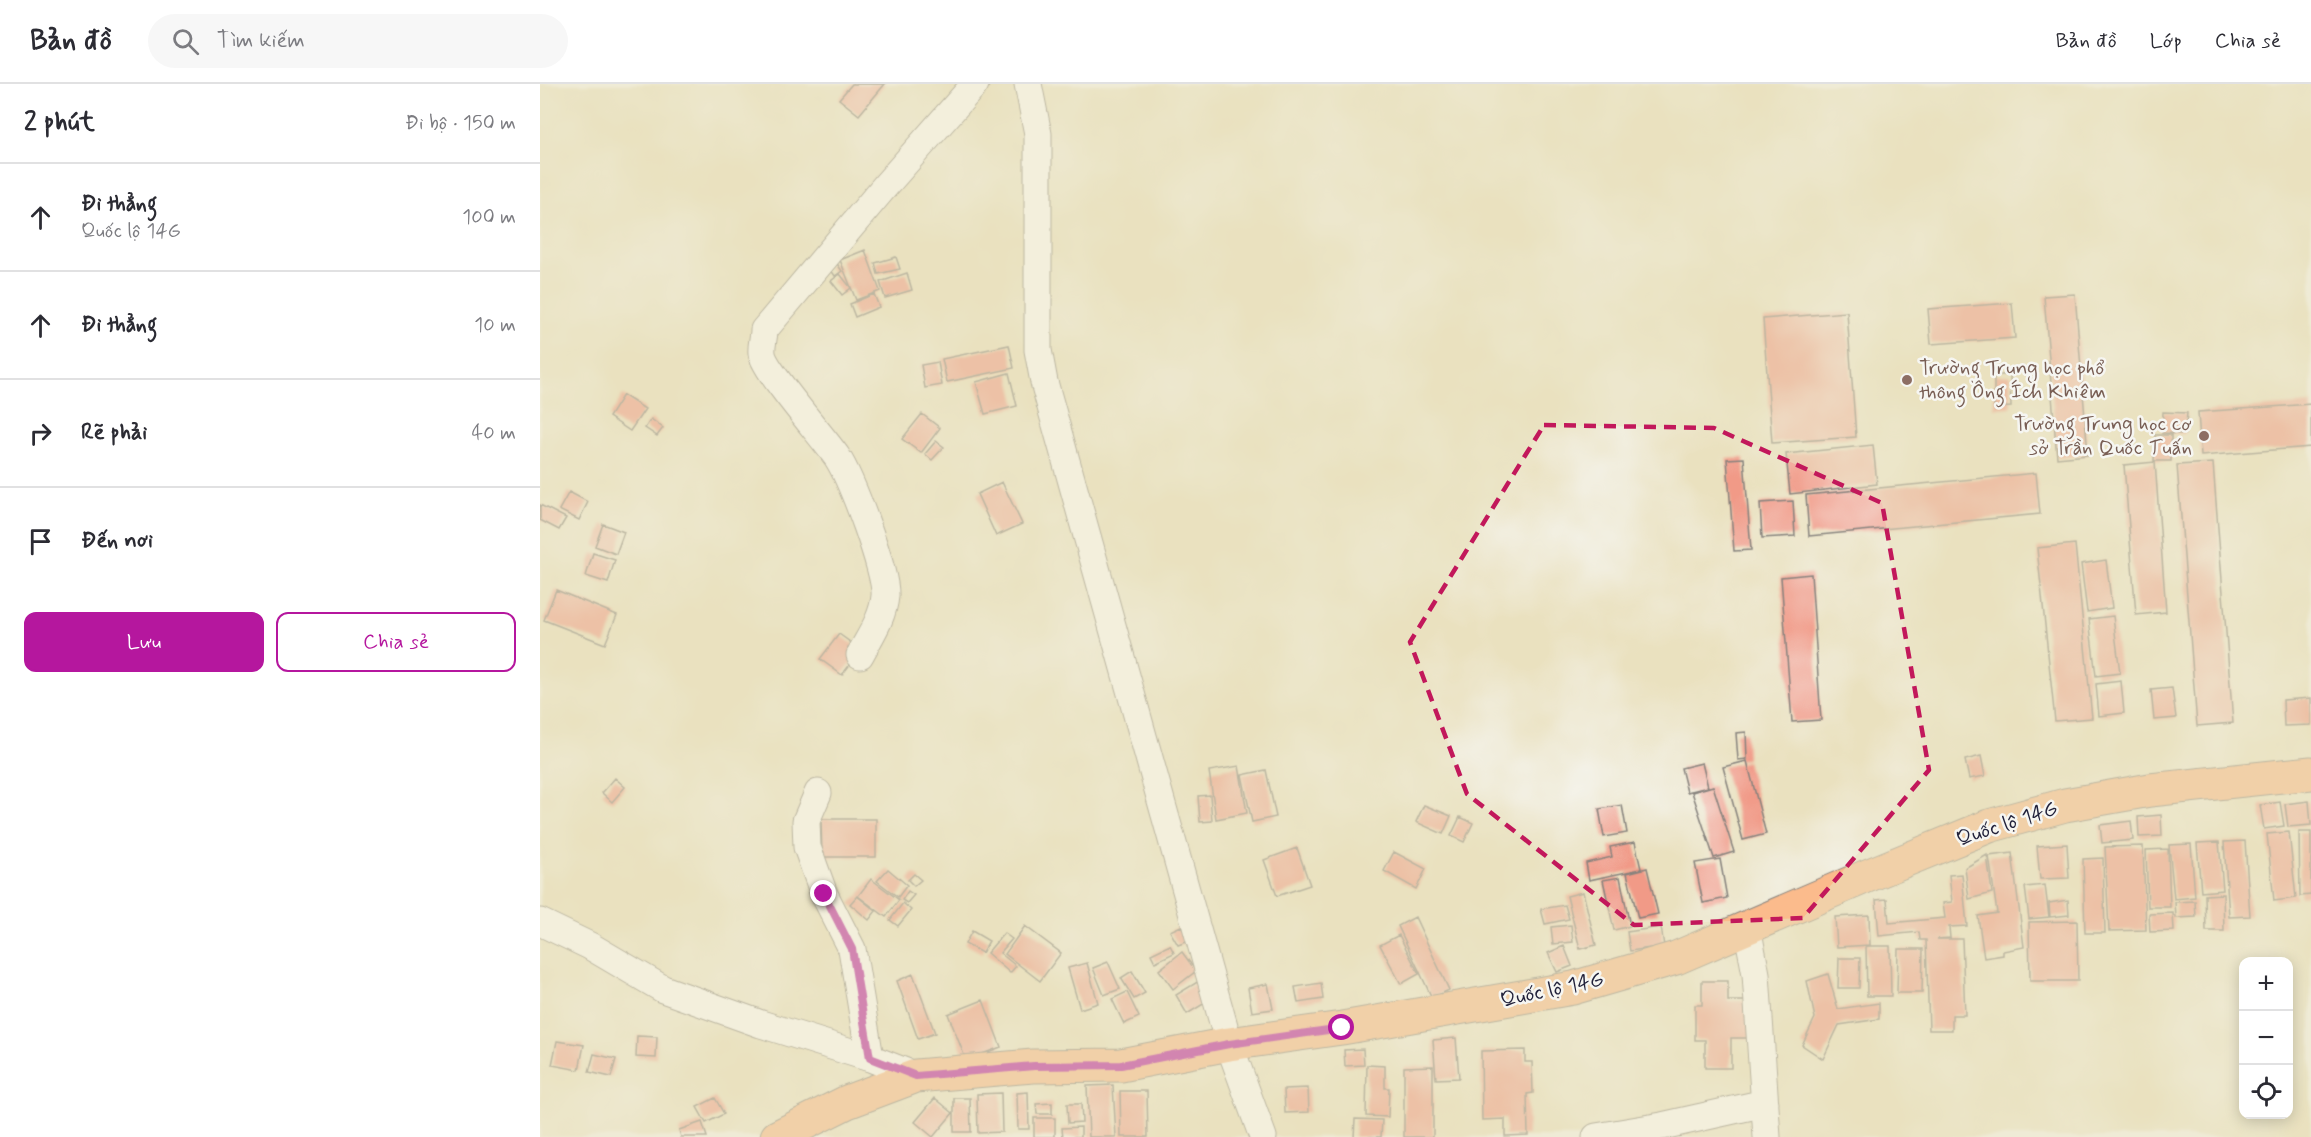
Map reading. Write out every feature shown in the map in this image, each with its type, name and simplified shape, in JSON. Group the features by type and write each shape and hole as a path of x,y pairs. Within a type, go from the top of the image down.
{"main road":[{"name":"Quốc lộ 14G","path":"777,1137 847,1102 916,1076 1034,1066 1121,1065 1229,1044 1342,1028 1573,988 1676,958 1989,826 2054,808 2150,790 2311,772"}],"street":[{"path":"860,655 879,621 885,594 881,572 867,528 838,459 772,373 762,354 764,330 975,84"},
{"path":"1028,84 1038,134 1038,350 1044,382 1229,1044 1263,1137"},
{"path":"819,793 806,821 807,847 824,894 852,949 870,1058"},
{"path":"540,922 590,946 663,989 761,1024 870,1058 916,1076"},
{"path":"1747,927 1756,974 1767,1137"},
{"path":"1596,1137 1662,1126 1766,1103"}],"highlighted area":[{"path":"1544,425 1714,428 1882,503 1929,770 1803,918 1634,925 1467,794 1410,642"}],"building":[{"path":"852,84 885,84 859,115 839,99"},
{"path":"865,250 880,291 856,300 840,260"},
{"path":"896,257 900,269 878,274 875,263"},
{"path":"836,262 842,271 835,276 829,267"},
{"path":"907,273 912,290 885,298 880,282"},
{"path":"840,274 851,288 842,295 831,281"},
{"path":"874,294 879,307 855,317 850,304"},
{"path":"2075,294 2088,455 2057,458 2044,296"},
{"path":"2012,303 2015,338 1931,344 1928,309"},
{"path":"1847,312 1856,437 1772,443 1763,319"},
{"path":"1009,345 1014,368 947,382 942,359"},
{"path":"938,362 942,385 925,388 921,365"},
{"path":"1009,373 1017,406 985,414 976,382"},
{"path":"1994,375 2010,375 2011,407 1994,408"},
{"path":"623,395 645,409 630,431 609,417"},
{"path":"2311,404 2311,447 2201,456 2198,412"},
{"path":"2163,412 2187,413 2185,434 2162,433"},
{"path":"922,414 940,428 921,453 902,439"},
{"path":"651,419 663,428 657,436 645,428"},
{"path":"2155,435 2171,435 2171,461 2154,461"},
{"path":"936,441 944,447 932,460 925,454"},
{"path":"1873,445 1877,484 1790,494 1786,454"},
{"path":"1744,458 1751,550 1734,551 1727,459"},
{"path":"2155,462 2166,612 2136,615 2124,465"},
{"path":"2213,463 2233,723 2197,726 2177,465"},
{"path":"2036,473 2040,514 1809,536 1806,495"},
{"path":"1002,482 1022,524 996,536 977,494"},
{"path":"569,492 588,502 579,520 559,510"},
{"path":"1793,501 1795,536 1762,538 1760,503"},
{"path":"540,505 566,518 559,530 540,520"},
{"path":"603,524 624,532 616,554 595,546"},
{"path":"2075,544 2092,718 2055,721 2037,548"},
{"path":"593,553 615,560 608,583 586,576"},
{"path":"2106,560 2112,608 2087,612 2081,564"},
{"path":"1811,574 1821,720 1792,722 1781,577"},
{"path":"556,590 617,615 605,644 544,620"},
{"path":"2113,616 2120,673 2096,676 2089,619"},
{"path":"839,634 861,650 842,675 820,659"},
{"path":"2121,681 2124,713 2099,716 2096,684"},
{"path":"2172,688 2176,718 2154,720 2151,690"},
{"path":"2311,698 2311,725 2284,726 2283,700"},
{"path":"1746,732 1747,759 1738,760 1736,733"},
{"path":"1981,756 1985,776 1969,779 1965,760"},
{"path":"1747,761 1766,834 1743,840 1723,767"},
{"path":"1702,763 1708,787 1687,792 1681,768"},
{"path":"1239,766 1247,813 1216,819 1209,771"},
{"path":"1266,770 1276,817 1252,822 1242,775"},
{"path":"615,778 625,787 612,802 602,793"},
{"path":"1713,786 1734,852 1714,858 1692,792"},
{"path":"1210,795 1212,821 1200,822 1198,796"},
{"path":"2309,801 2311,825 2288,827 2285,804"},
{"path":"2280,802 2284,826 2264,829 2260,805"},
{"path":"1424,805 1451,816 1443,834 1416,822"},
{"path":"1622,805 1627,833 1604,837 1599,809"},
{"path":"2161,815 2162,836 2139,837 2138,817"},
{"path":"1460,817 1473,823 1464,842 1451,836"},
{"path":"821,819 876,819 876,857 822,857"},
{"path":"2131,821 2133,840 2102,843 2100,825"},
{"path":"2289,832 2296,898 2274,901 2267,834"},
{"path":"2299,832 2311,832 2311,895 2300,896"},
{"path":"2245,841 2250,916 2229,917 2224,842"},
{"path":"1635,842 1641,869 1589,880 1586,863 1612,857 1610,847"},
{"path":"2219,842 2223,890 2201,892 2197,843"},
{"path":"2067,844 2069,878 2040,879 2037,846"},
{"path":"2191,844 2195,897 2174,899 2169,845"},
{"path":"2143,846 2146,930 2109,931 2105,847"},
{"path":"1297,848 1310,885 1277,896 1264,860"},
{"path":"2168,849 2170,907 2148,907 2146,850"},
{"path":"1394,852 1426,869 1416,889 1384,871"},
{"path":"2012,853 2024,947 2003,951 2003,955 1984,958 1978,916 1997,913 1989,856"},
{"path":"1987,855 1992,893 1969,899 1965,868"},
{"path":"2103,858 2105,933 2085,933 2083,859"},
{"path":"1720,859 1727,898 1703,903 1695,863"},
{"path":"1647,868 1658,914 1638,918 1627,873"},
{"path":"888,869 907,885 898,897 877,881"},
{"path":"914,874 921,880 914,886 908,880"},
{"path":"1962,874 1967,926 1949,927 1950,938 1937,939 1962,939 1965,1015 1952,1015 1952,1030 1929,1030 1926,940 1920,940 1919,932 1879,936 1876,900 1887,899 1889,923 1945,918 1943,903 1952,902 1949,875"},
{"path":"1620,877 1630,926 1614,930 1603,880"},
{"path":"871,879 899,900 886,917 858,896"},
{"path":"2045,885 2049,917 2029,919 2025,887"},
{"path":"908,891 914,895 907,903 902,900"},
{"path":"1583,892 1596,945 1580,949 1567,896"},
{"path":"2223,894 2224,931 2206,931 2205,895"},
{"path":"857,896 876,911 869,920 850,904"},
{"path":"2068,900 2069,915 2050,917 2049,903"},
{"path":"2195,901 2196,917 2176,918 2175,902"},
{"path":"903,903 911,910 898,926 890,920"},
{"path":"1565,905 1569,919 1545,924 1541,909"},
{"path":"2173,913 2174,931 2150,932 2149,914"},
{"path":"1869,915 1870,945 1837,947 1835,917"},
{"path":"1415,917 1449,990 1432,998 1398,926"},
{"path":"2077,921 2078,981 2030,981 2029,922"},
{"path":"1571,925 1573,942 1553,944 1551,927"},
{"path":"1025,926 1061,953 1040,981 1005,954"},
{"path":"1181,926 1189,941 1178,945 1170,931"},
{"path":"1661,927 1664,946 1630,951 1627,932"},
{"path":"972,931 989,941 982,953 965,944"},
{"path":"1004,933 1012,939 1000,953 1016,966 1010,973 987,953"},
{"path":"1399,935 1419,974 1401,984 1380,945"},
{"path":"1170,945 1174,953 1155,962 1151,954"},
{"path":"1564,946 1572,966 1557,972 1548,953"},
{"path":"1866,946 1890,946 1891,996 1867,996"},
{"path":"1898,949 1923,949 1922,993 1897,993"},
{"path":"1182,952 1196,971 1173,989 1159,970"},
{"path":"1839,958 1860,958 1859,988 1838,988"},
{"path":"1108,962 1120,989 1104,995 1093,968"},
{"path":"1087,963 1098,1003 1080,1009 1068,968"},
{"path":"1132,971 1145,993 1134,999 1121,978"},
{"path":"913,974 935,1033 918,1039 897,981"},
{"path":"1828,974 1838,1009 1879,1003 1879,1019 1839,1025 1823,1059 1802,1045 1815,1018 1807,981"},
{"path":"1199,981 1210,1000 1187,1014 1176,995"},
{"path":"1702,981 1728,981 1728,1001 1756,1001 1756,1038 1731,1038 1731,1068 1705,1068 1705,1040 1695,1040 1695,1005 1702,1005"},
{"path":"1321,983 1323,999 1298,1003 1295,987"},
{"path":"1268,984 1273,1009 1252,1012 1248,988"},
{"path":"1127,992 1139,1017 1124,1024 1112,999"},
{"path":"983,1000 1001,1047 966,1060 948,1014"},
{"path":"637,1036 657,1037 656,1058 636,1057"},
{"path":"1456,1038 1459,1078 1436,1079 1433,1040"},
{"path":"557,1041 584,1045 579,1070 552,1065"},
{"path":"1363,1049 1364,1065 1345,1066 1344,1050"},
{"path":"1525,1050 1525,1062 1532,1062 1533,1093 1527,1094 1528,1135 1505,1136 1505,1119 1482,1120 1481,1051"},
{"path":"594,1054 616,1059 611,1077 589,1072"},
{"path":"1367,1065 1385,1066 1385,1088 1389,1088 1388,1117 1366,1116"},
{"path":"1433,1066 1433,1137 1404,1137 1404,1067"},
{"path":"1113,1085 1116,1137 1089,1137 1087,1086"},
{"path":"1308,1088 1309,1112 1285,1113 1284,1089"},
{"path":"1120,1091 1147,1091 1148,1137 1121,1137"},
{"path":"1028,1092 1029,1129 1018,1129 1017,1093"},
{"path":"1001,1093 1002,1132 978,1133 977,1094"},
{"path":"715,1098 724,1114 706,1123 697,1107"},
{"path":"935,1098 953,1113 933,1137 915,1122"},
{"path":"954,1098 970,1098 971,1132 954,1132"},
{"path":"1052,1103 1052,1114 1037,1114 1036,1104"},
{"path":"1067,1104 1081,1104 1082,1122 1068,1123"},
{"path":"1034,1118 1055,1118 1055,1137 1034,1137"},
{"path":"1355,1119 1382,1120 1381,1137 1354,1137"},
{"path":"702,1122 707,1137 681,1137 679,1130"},
{"path":"1081,1127 1081,1137 1063,1137 1062,1128"}],"place":[{"name":"Trường Trung học phổ thông Ông Ích Khiêm","path":"1907,380"},
{"name":"Trường Trung học cơ sở Trần Quốc Tuấn","path":"2204,436"}],"route":[{"path":"824,894 852,949 870,1058 916,1076 1034,1066 1121,1065 1229,1044 1342,1028"}]}
